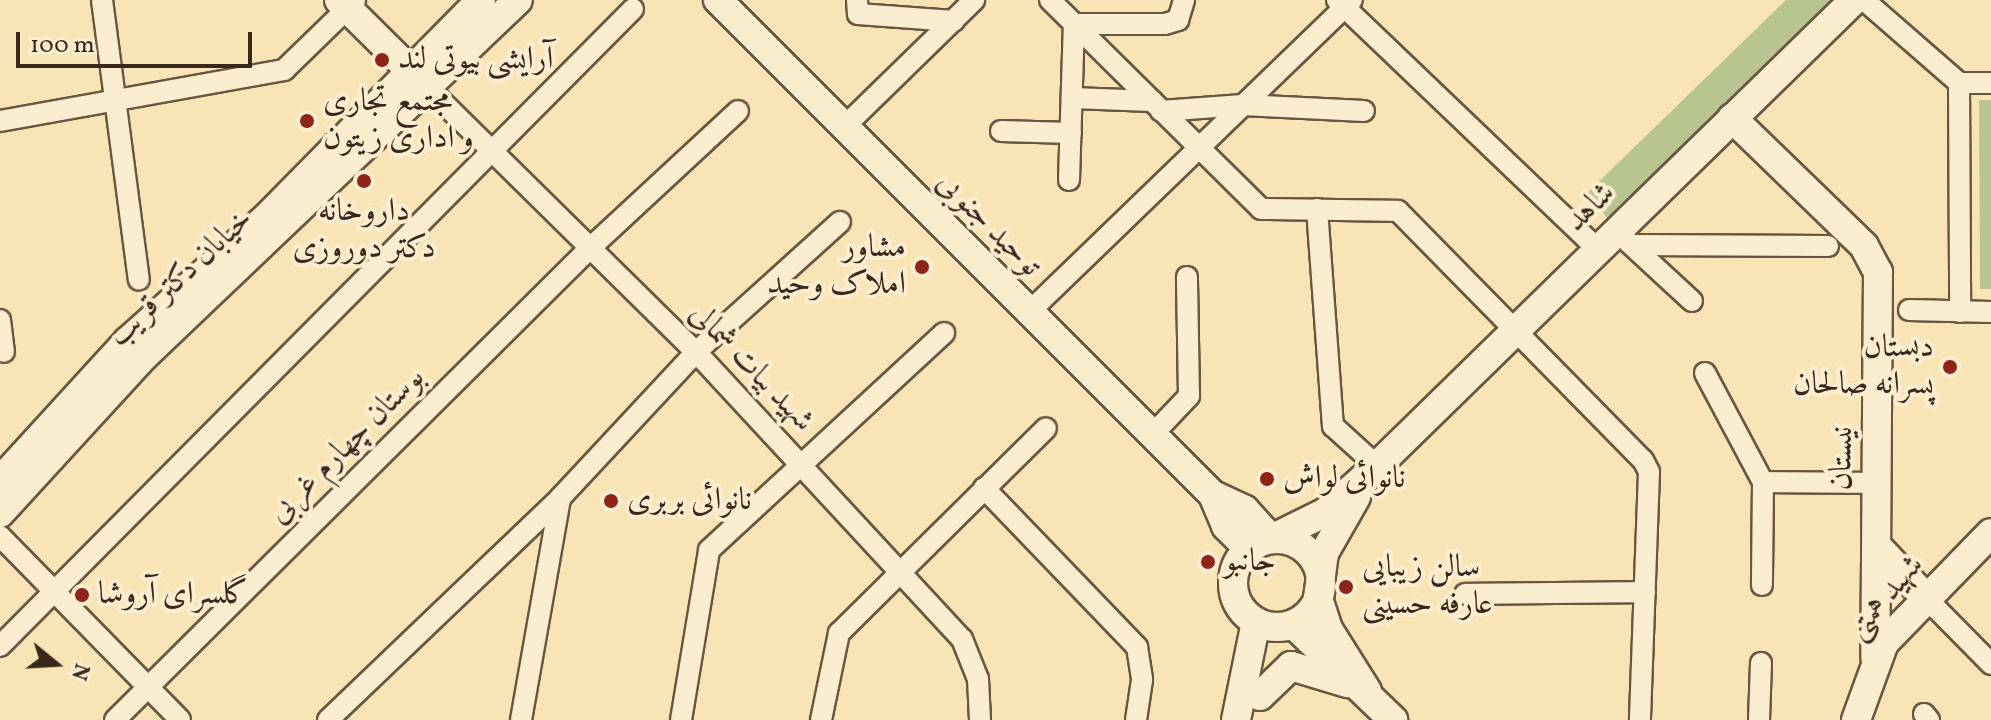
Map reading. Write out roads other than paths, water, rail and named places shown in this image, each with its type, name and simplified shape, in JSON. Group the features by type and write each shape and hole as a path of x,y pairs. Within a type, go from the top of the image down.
{"main road":[{"name":"خیابان دکتر قریب","path":"0,513 144,356 419,80 481,0"},
{"name":"خیابان دکتر قریب","path":"0,481 128,341 419,80 518,0"},
{"name":"توحید جنوبی","path":"718,0 1213,495 1245,510 1260,544"},
{"name":"شاهد","path":"1377,466 1512,332 1616,242 1732,118 1854,0"},
{"path":"348,3 419,80"},
{"name":"نيستان","path":"1732,118 1873,258 1880,300 1875,657"},
{"path":"1367,691 1277,625 1233,588 1260,544 1326,512 1377,466"},
{"path":"1236,720 1277,625 1319,589 1324,553 1377,466"},
{"name":"شهید همتی","path":"1856,720 1875,657 1926,598 1991,533"},
{"path":"1260,544 1300,545 1319,589 1328,629 1367,691 1393,720"},
{"path":"1877,546 1926,598"},
{"path":"1258,708 1277,625"},
{"path":"1258,708 1280,672 1303,665 1367,691"}],"street":[{"path":"102,0 139,280"},
{"path":"857,0 858,14 954,21"},
{"path":"844,127 974,0"},
{"path":"1050,0 1261,209 1398,211 1512,332 1646,466 1640,720"},
{"path":"1074,24 1165,24 1178,20 1184,0"},
{"path":"1864,0 1959,83 1991,83"},
{"path":"1028,313 1345,2 1616,242 1692,301"},
{"path":"0,121 284,70 348,3"},
{"path":"0,646 53,589 633,9"},
{"path":"1069,180 1074,24"},
{"name":"شهید بیات شمالی","path":"419,80 696,352 962,639 978,679 980,720"},
{"path":"1959,83 1960,312"},
{"path":"1072,98 1156,106 1243,105 1364,111"},
{"name":"بوستان چهارم غربی","path":"115,720 589,249 738,111"},
{"path":"1001,131 1071,133"},
{"path":"1317,209 1333,426 1377,466"},
{"path":"328,720 560,498 696,352 840,222"},
{"path":"1616,242 1828,246"},
{"path":"1152,435 1189,396 1187,277"},
{"path":"1909,310 1991,312"},
{"path":"0,320 4,352"},
{"path":"681,720 709,550 944,333"},
{"path":"1705,373 1763,482 1762,585"},
{"path":"821,720 839,633 898,569 1046,428"},
{"path":"1763,482 1876,483"},
{"path":"984,488 1137,647 1142,666 1136,720"},
{"path":"521,720 560,498"},
{"path":"0,536 180,720"},
{"path":"1465,594 1645,592"},
{"path":"1926,598 1991,664"},
{"path":"1759,720 1761,663"}],"place":[{"name":"آرایشی بیوتی لند","path":"382,60"},
{"name":"مجتمع تجاری و اداری زیتون","path":"307,121"},
{"name":"داروخانه دکتر دوروزی","path":"364,181"},
{"name":"مشاور املاک وحید","path":"922,267"},
{"name":"دبستان پسرانه صالحان","path":"1950,367"},
{"name":"نانوائی لواش","path":"1267,479"},
{"name":"نانوائی بربری","path":"611,501"},
{"name":"جانبو","path":"1208,562"},
{"name":"سالن زیبایی عارفه حسینی","path":"1346,587"},
{"name":"گلسرای آروشا","path":"82,595"}]}
